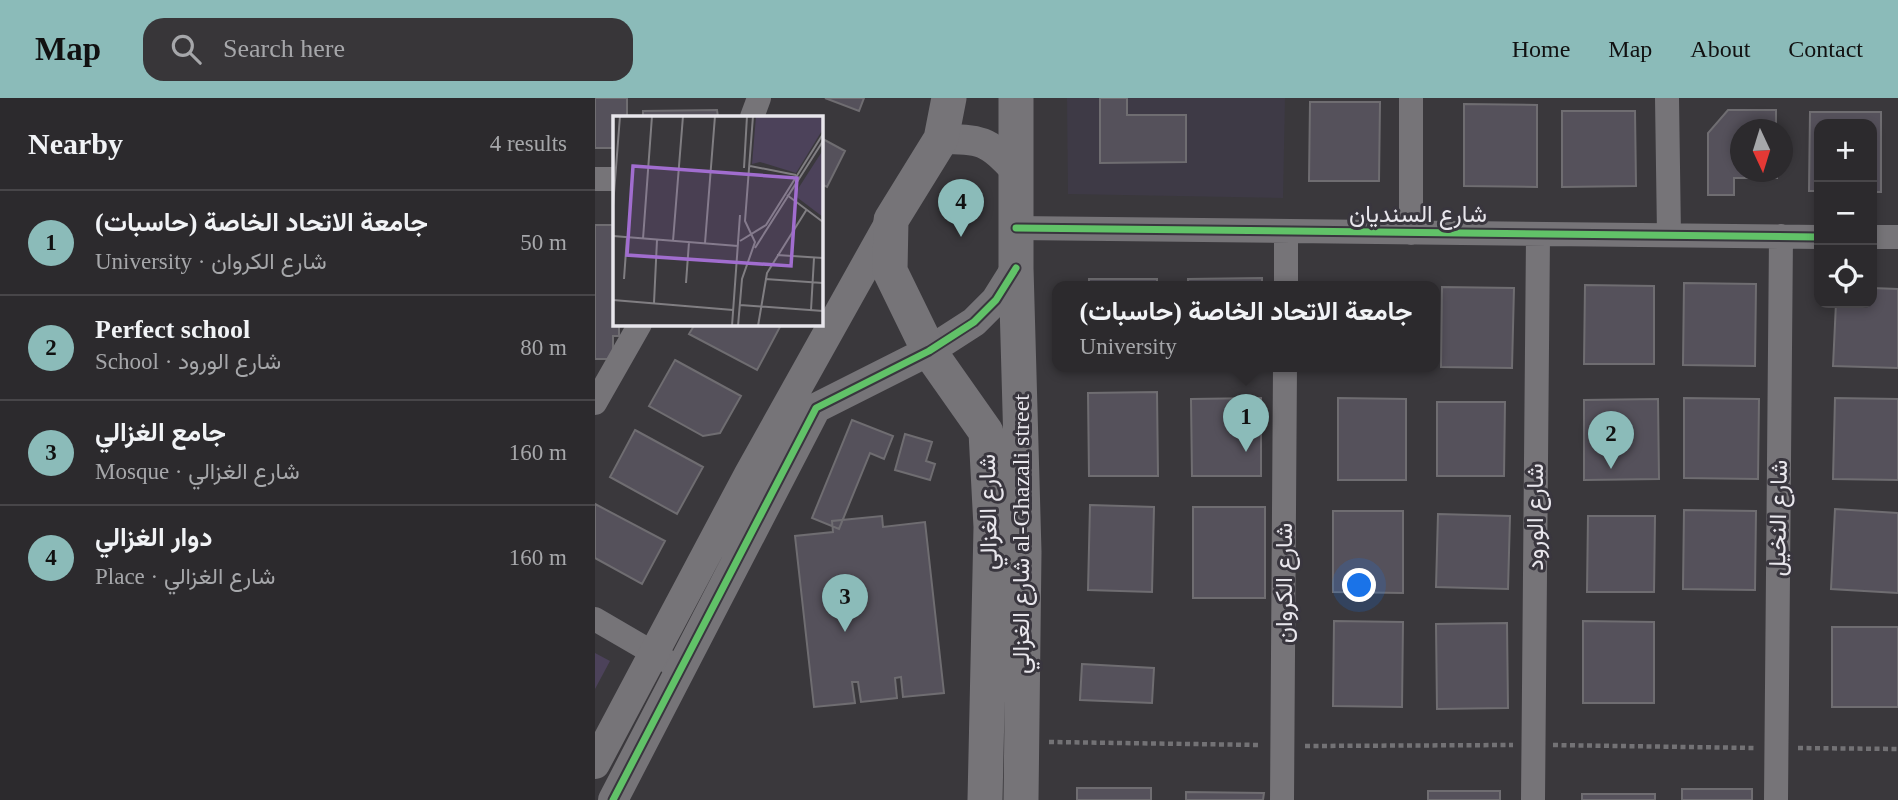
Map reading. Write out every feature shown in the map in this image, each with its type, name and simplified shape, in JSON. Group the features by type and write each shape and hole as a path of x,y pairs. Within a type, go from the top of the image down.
{"main road":[{"path":"891,220 941,139 949,98"},
{"path":"1016,98 1016,268"},
{"name":"شارع الغزالي","path":"891,220 890,271 929,351 986,432 991,527 985,800"},
{"name":"شارع الغزالي al-Ghazali street","path":"1016,268 1024,552 1021,800"}],"street":[{"path":"752,116 759,98"},
{"path":"1411,98 1411,233"},
{"path":"1667,98 1669,235"},
{"path":"941,139 965,139 993,146 1014,169"},
{"path":"595,179 613,179"},
{"path":"613,800 666,661 749,474 891,220"},
{"name":"شارع السنديان","path":"1016,228 1814,237"},
{"path":"1286,233 1286,281"},
{"name":"شارع الورود","path":"1533,800 1538,234"},
{"name":"شارع النخيل","path":"1776,800 1781,236"},
{"path":"1877,237 1898,237"},
{"path":"595,764 666,661 816,408 929,351 974,322 996,300 1016,268"},
{"path":"595,403 639,326"},
{"name":"شارع الكروان","path":"1282,800 1285,372"},
{"path":"595,619 666,661"}],"path":[{"path":"1021,742 1898,749"}],"shaded area":[{"path":"1067,98 1285,98 1283,198 1068,194"},
{"path":"595,653 610,661 595,689"}],"building":[{"path":"595,98 627,98 627,116 613,116 613,148 595,148"},
{"path":"825,98 864,98 859,111"},
{"path":"1100,98 1127,98 1127,115 1186,115 1186,162 1100,163"},
{"path":"1310,102 1380,102 1379,181 1309,181"},
{"path":"1464,104 1537,105 1537,187 1464,186"},
{"path":"717,110 718,116 643,116 643,111"},
{"path":"1728,110 1776,110 1776,119 1730,119 1730,182 1734,182 1734,195 1708,195 1708,133"},
{"path":"1562,111 1635,111 1636,186 1562,187"},
{"path":"1810,112 1881,112 1881,192 1877,192 1877,119 1814,119 1814,191 1809,191"},
{"path":"823,139 845,151 827,187 823,185"},
{"path":"595,225 613,225 613,326 619,326 619,336 613,336 613,359 595,359"},
{"path":"1262,278 1262,281 1188,281"},
{"path":"1089,279 1157,279 1157,281"},
{"path":"1684,283 1756,284 1755,366 1683,365"},
{"path":"1585,285 1654,286 1654,364 1584,364"},
{"path":"1442,287 1514,288 1512,368 1441,367"},
{"path":"1877,288 1898,289 1898,368 1833,366 1836,308 1877,308"},
{"path":"694,326 780,326 757,370 689,334"},
{"path":"675,360 741,396 720,433 703,436 649,406"},
{"path":"1157,392 1158,476 1089,476 1088,393"},
{"path":"1261,398 1261,476 1192,476 1191,399"},
{"path":"1338,398 1406,399 1406,480 1338,480"},
{"path":"1684,398 1759,399 1758,479 1684,478"},
{"path":"1835,398 1898,399 1898,480 1833,479"},
{"path":"1658,399 1659,479 1584,480 1584,400"},
{"path":"1437,402 1505,402 1504,476 1437,476"},
{"path":"852,420 893,436 884,459 870,453 839,529 812,518"},
{"path":"635,430 703,467 677,514 610,477"},
{"path":"905,434 932,442 926,461 935,464 930,480 895,470"},
{"path":"595,504 665,541 642,584 595,558"},
{"path":"1090,505 1154,507 1152,592 1088,590"},
{"path":"1193,507 1265,507 1265,598 1193,598"},
{"path":"1835,509 1898,513 1898,593 1831,589"},
{"path":"1684,510 1756,511 1755,590 1683,589"},
{"path":"1333,511 1403,511 1403,593 1333,592"},
{"path":"1438,514 1510,516 1508,589 1436,587"},
{"path":"882,516 883,527 925,522 944,693 903,697 901,677 895,678 897,698 861,702 858,682 852,682 855,703 814,707 795,536 833,532 832,521"},
{"path":"1588,516 1655,516 1654,592 1587,592"},
{"path":"1334,621 1403,622 1402,707 1333,706"},
{"path":"1583,621 1654,622 1654,703 1583,703"},
{"path":"1507,623 1508,708 1437,709 1436,624"},
{"path":"1832,627 1898,627 1898,707 1832,707"},
{"path":"1082,664 1154,668 1152,703 1080,700"},
{"path":"1077,788 1151,788 1151,800 1077,800"},
{"path":"1682,789 1752,789 1752,800 1682,800"},
{"path":"1428,791 1500,791 1500,800 1428,800"},
{"path":"1186,792 1264,793 1263,800 1186,800"},
{"path":"1582,794 1655,794 1655,800 1582,800"}],"cycle path":[{"path":"1016,228 1814,237"},
{"path":"613,800 816,408 929,351 974,322 996,300 1016,268"}],"place":[{"name":"دوار الغزالي","path":"961,237"},
{"name":"جامعة الاتحاد الخاصة (حاسبات)","path":"1246,452"},
{"name":"Perfect school","path":"1611,469"},
{"name":"جامع الغزالي","path":"845,632"}]}
